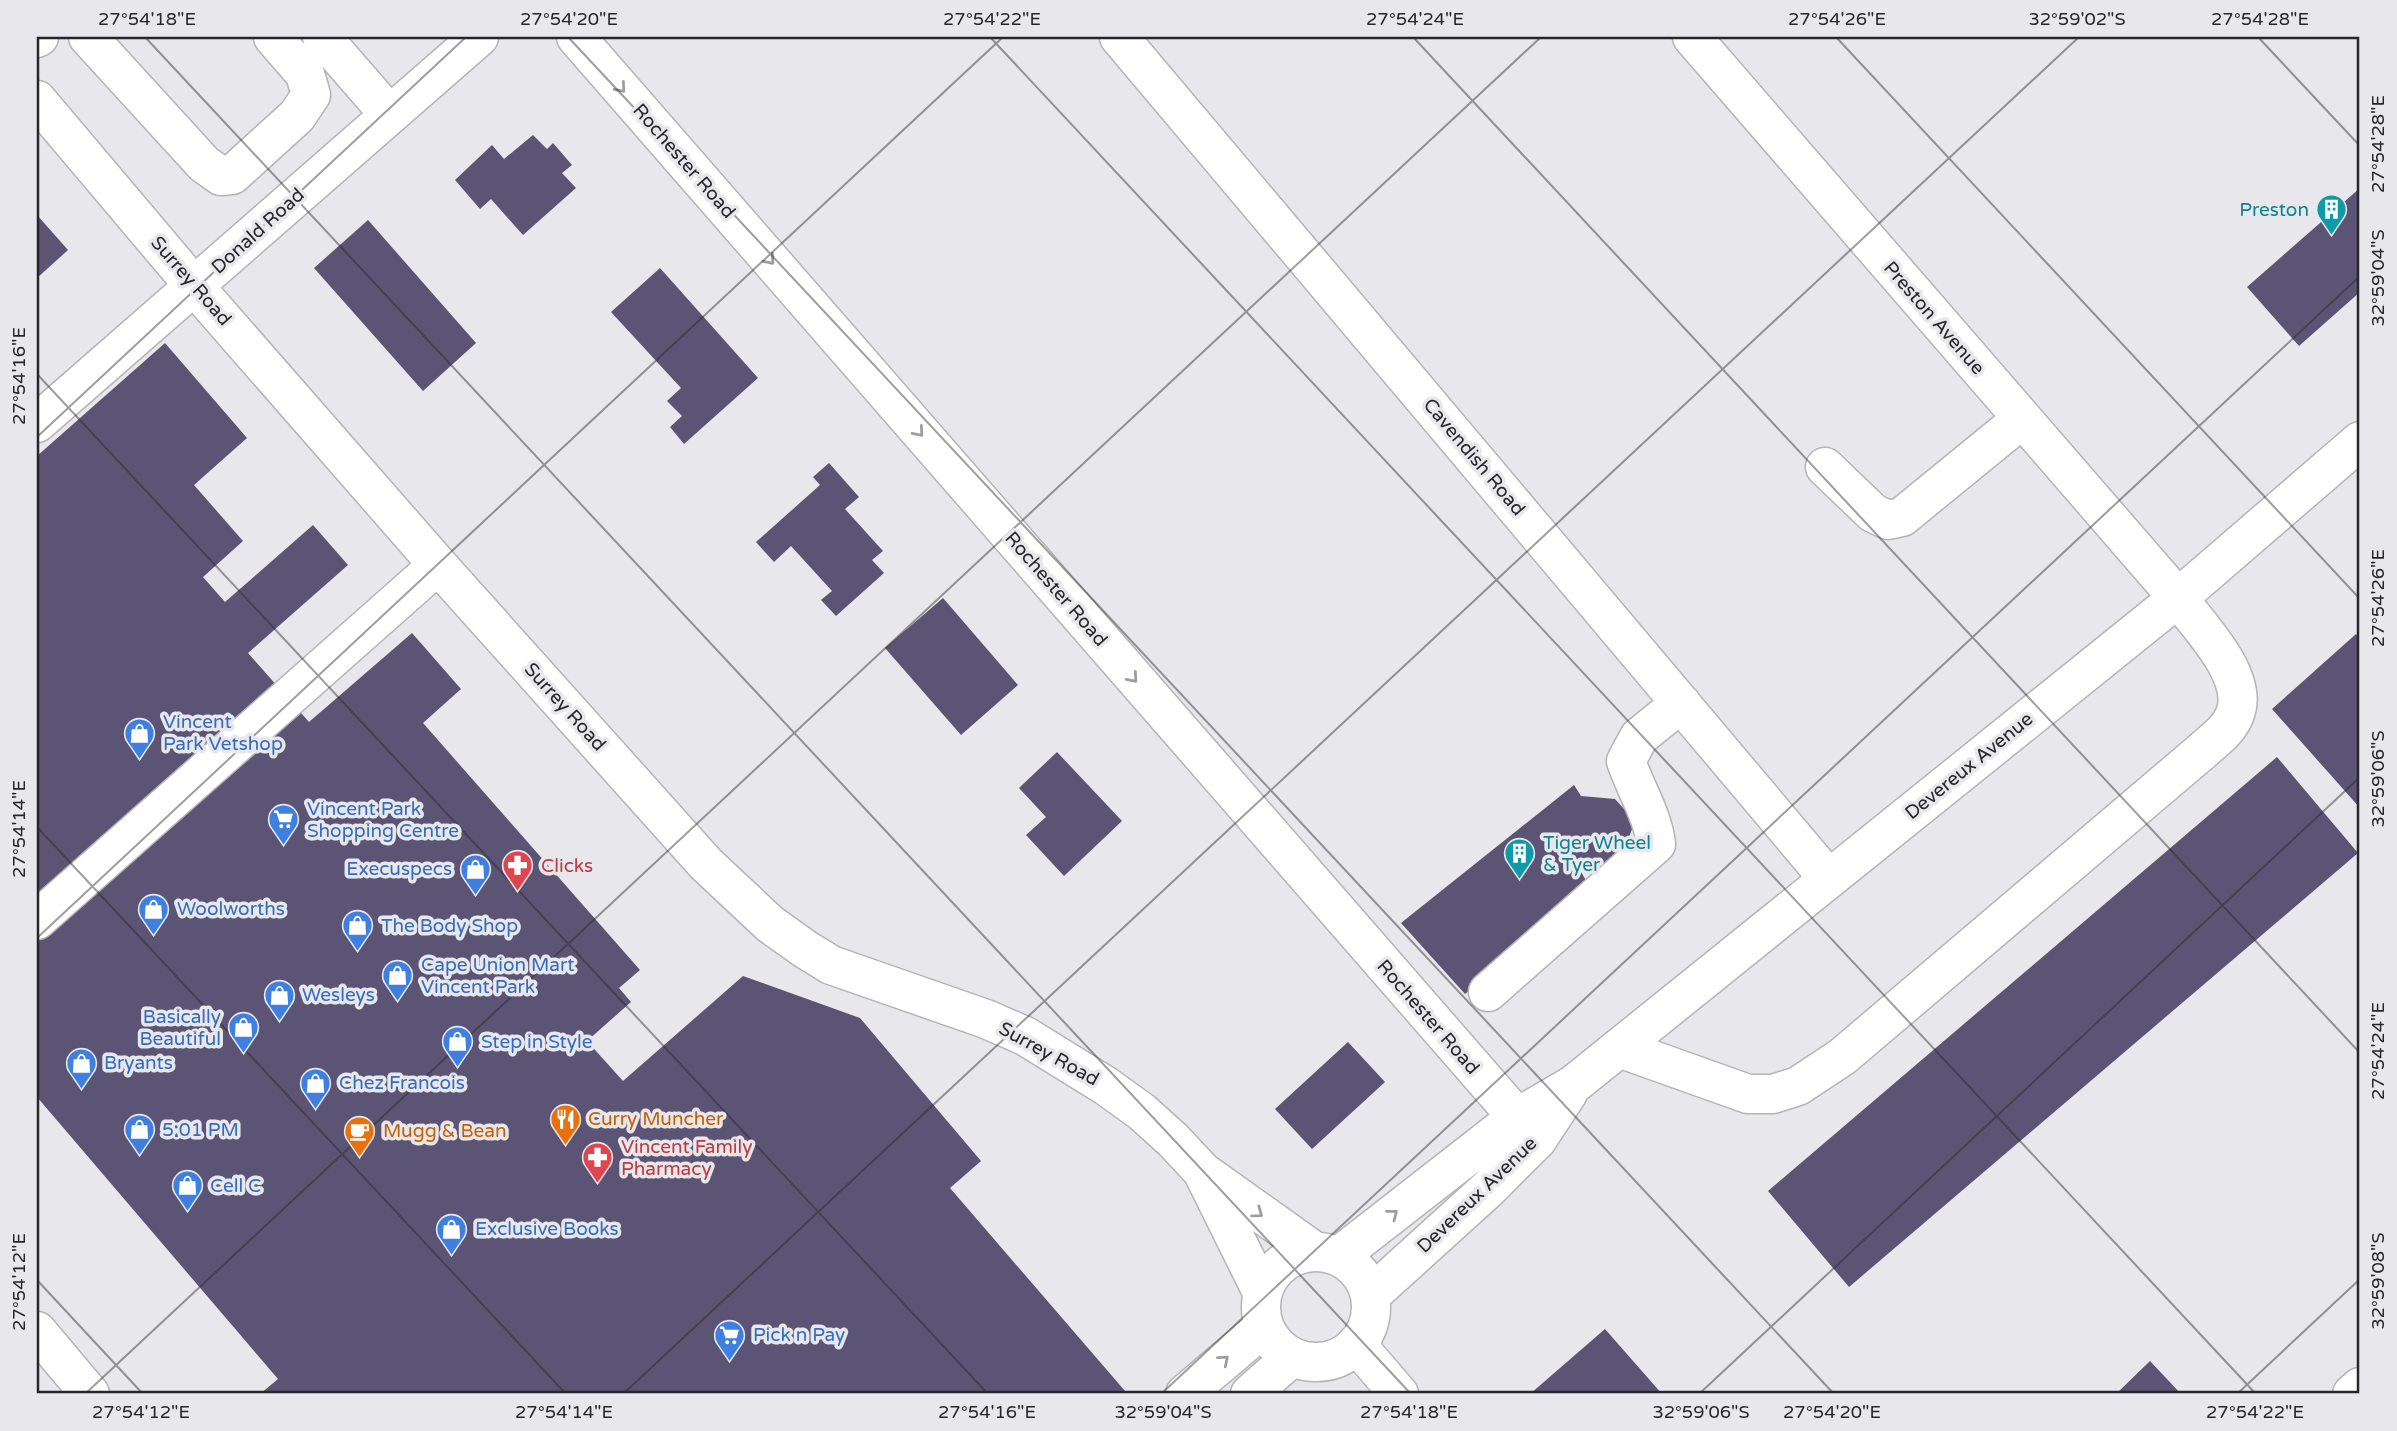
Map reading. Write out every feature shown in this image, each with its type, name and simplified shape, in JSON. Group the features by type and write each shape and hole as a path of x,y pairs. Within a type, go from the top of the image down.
{"street":[{"path":"88,37 204,164 220,176 232,175 297,116 311,95 305,74 273,37"},
{"path":"322,37 389,114"},
{"name":"Donald Road","path":"37,423 479,37"},
{"name":"Rochester Road","path":"576,37 1526,1129"},
{"name":"Cavendish Road","path":"1119,37 1828,878"},
{"name":"Preston Avenue","path":"1619,1048 1748,1094 1773,1094 1798,1086 1842,1057 2225,731 2236,711 2237,690 2231,669 2178,598 1692,37"},
{"name":"Surrey Road","path":"37,100 195,287 438,565 706,864 770,924 831,965 986,1019 1025,1036 1106,1086 1142,1112 1203,1172 1327,1254"},
{"path":"1825,467 1873,513 1888,520 1902,517 2022,419"},
{"name":"Devereux Avenue","path":"1327,1254 1526,1129 1573,1085 2178,598 2360,441"},
{"path":"37,920 438,565"},
{"path":"1488,992 1656,844 1654,827 1635,788 1626,761 1639,737 1681,703"},
{"name":"Devereux Avenue","path":"1370,1296 1488,1189 1526,1129"},
{"name":"Surrey Road","path":"1203,1172 1263,1309"},
{"path":"1185,1394 1263,1309 1273,1271 1291,1257 1327,1254 1359,1272 1370,1296 1371,1313 1366,1329 1356,1344 1338,1357 1315,1362 1292,1357 1275,1345 1263,1309"},
{"path":"37,1331 90,1394"},
{"path":"1356,1344 1399,1394"},
{"path":"1250,1394 1292,1357"},
{"path":"2352,1394 2360,1387"}],"building":[{"path":"533,135 547,149 553,143 572,165 562,173 576,188 523,235 491,199 480,209 455,180 492,145 504,159"},
{"name":"Preston","path":"2360,188 2360,292 2299,346 2247,287"},
{"path":"37,215 68,250 37,278"},
{"path":"368,220 476,343 423,391 314,268"},
{"path":"660,268 758,378 684,444 670,427 682,416 667,401 681,388 611,312"},
{"name":"Vincent Park Shopping Centre","path":"165,343 247,438 194,485 243,541 203,577 225,602 313,525 348,565 248,653 309,722 412,633 461,689 423,723 640,970 619,988 631,1002 587,1041 623,1081 743,976 860,1018 981,1161 950,1188 1125,1391 1122,1394 260,1394 278,1379 37,1097 37,456"},
{"path":"829,463 859,497 845,509 883,551 872,560 884,573 836,616 821,600 832,591 791,546 774,562 756,542 820,485 813,477"},
{"path":"943,598 1018,685 961,735 885,648"},
{"path":"2356,634 2360,639 2360,808 2272,709"},
{"path":"1057,752 1122,821 1064,876 1026,835 1046,817 1019,788"},
{"path":"2277,757 2358,853 1849,1287 1768,1191"},
{"name":"Tiger Wheel & Tyer","path":"1574,785 1581,796 1615,799 1635,821 1621,859 1608,871 1580,870 1592,891 1465,994 1401,923"},
{"path":"1348,1042 1385,1082 1312,1149 1275,1109"},
{"path":"1605,1329 1662,1394 1530,1394"},
{"path":"2150,1361 2181,1394 2116,1394"}],"place":[{"name":"Preston","path":"2332,237"},
{"name":"Vincent Park Vetshop","path":"140,760"},
{"name":"Vincent Park Shopping Centre","path":"284,847"},
{"name":"Tiger Wheel & Tyer","path":"1520,881"},
{"name":"Clicks","path":"518,893"},
{"name":"Execuspecs","path":"475,896"},
{"name":"Woolworths","path":"154,936"},
{"name":"The Body Shop","path":"358,953"},
{"name":"Cape Union Mart Vincent Park","path":"398,1003"},
{"name":"Wesleys","path":"279,1022"},
{"name":"Basically Beautiful","path":"244,1055"},
{"name":"Step in Style","path":"458,1069"},
{"name":"Bryants","path":"81,1090"},
{"name":"Chez Francois","path":"316,1110"},
{"name":"Curry Muncher","path":"565,1146"},
{"name":"5:01 PM","path":"139,1157"},
{"name":"Mugg & Bean","path":"360,1158"},
{"name":"Vincent Family Pharmacy","path":"598,1185"},
{"name":"Cell C","path":"187,1213"},
{"name":"Exclusive Books","path":"452,1256"},
{"name":"Pick n Pay","path":"730,1362"}]}
